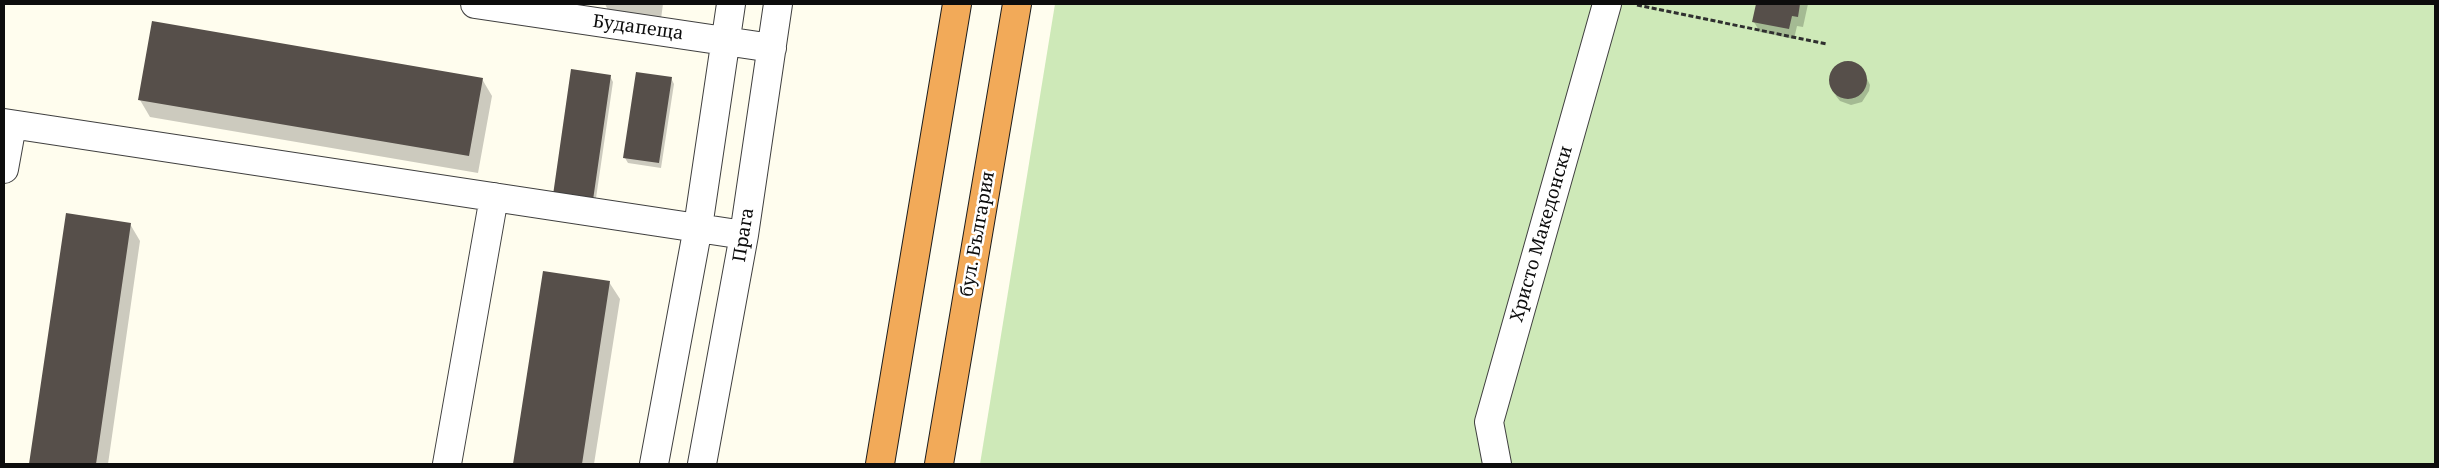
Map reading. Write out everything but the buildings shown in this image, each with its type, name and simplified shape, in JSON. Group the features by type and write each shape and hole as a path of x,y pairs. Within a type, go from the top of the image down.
{"highway":[{"path":"880,464 957,4"},
{"name":"бул. България","path":"940,464 1017,4"}],"street":[{"name":"Будапеща","path":"475,4 772,48"},
{"path":"654,464 698,227 731,4"},
{"name":"Прага","path":"702,464 744,235 778,4"},
{"name":"Христо Македонски","path":"1497,464 1489,422 1607,4"},
{"path":"4,169 8,124 744,235"},
{"path":"447,464 494,197"}],"path":[{"path":"1629,4 1827,44"}],"green space":[{"path":"1055,4 2435,4 2435,464 980,464"}]}
